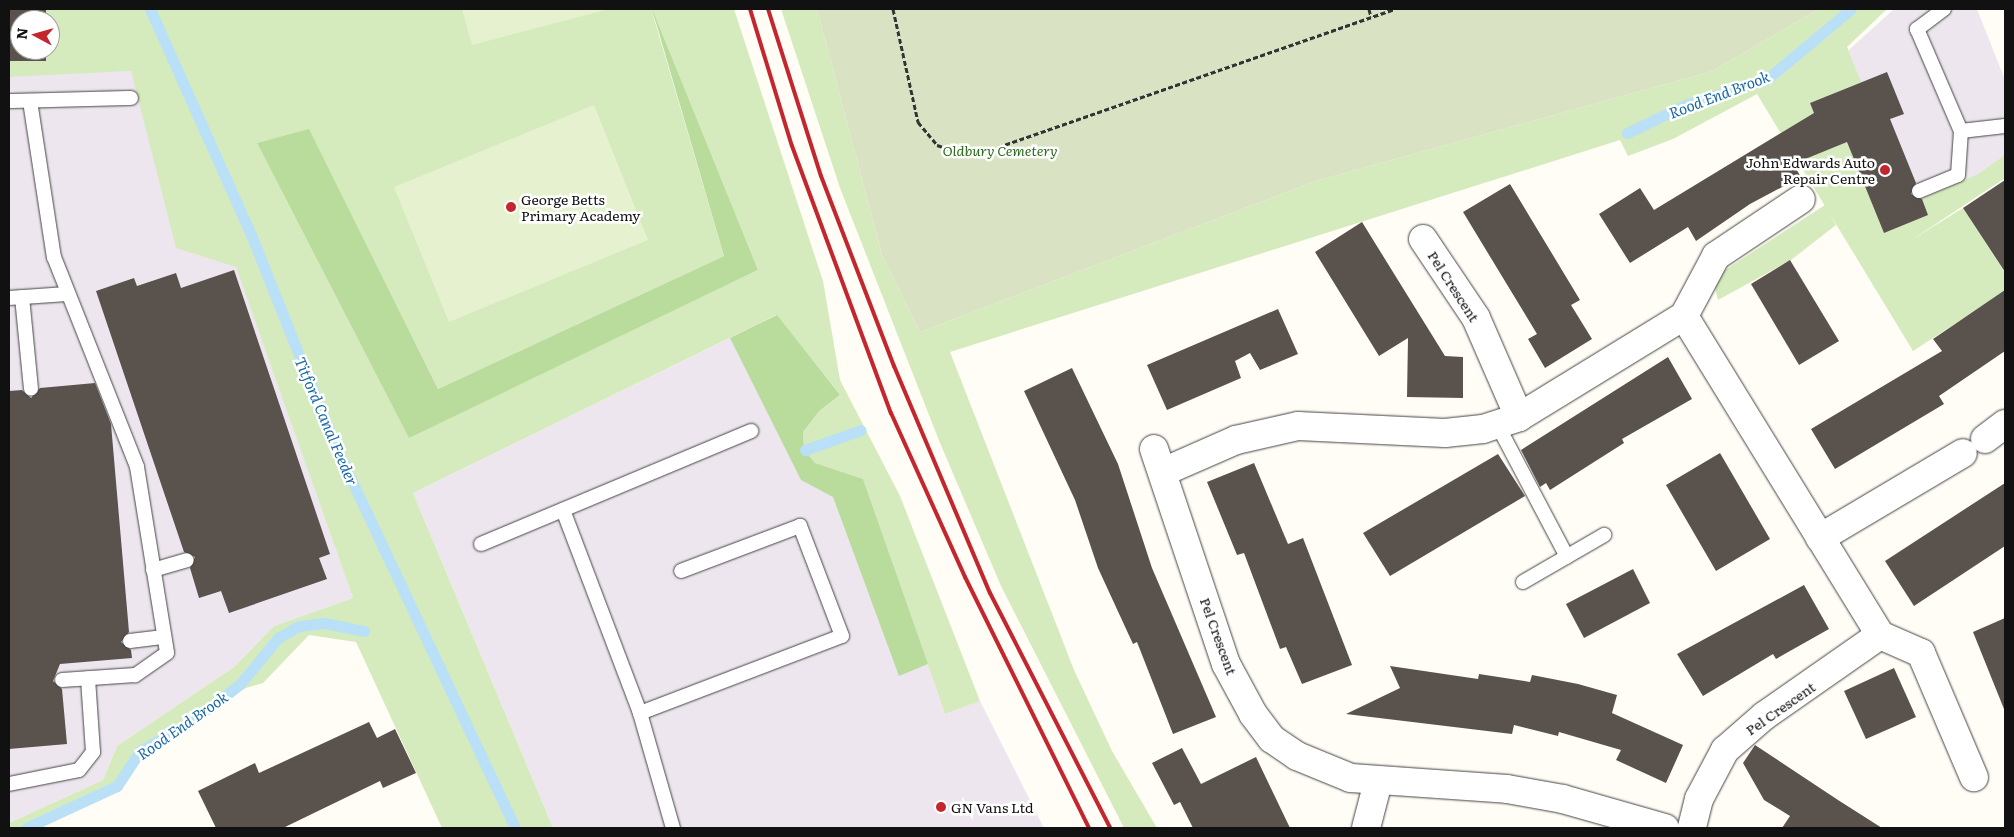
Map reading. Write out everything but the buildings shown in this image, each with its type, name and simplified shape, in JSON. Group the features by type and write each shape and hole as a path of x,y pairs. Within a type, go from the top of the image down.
{"street":[{"path":"1800,199 1716,256 1684,316 1880,635 1921,653 1974,777"},
{"name":"Pel Crescent","path":"1423,239 1476,318 1508,420"},
{"name":"Pel Crescent","path":"1665,828 1563,799 1507,789 1378,782 1336,774 1297,756 1272,738 1252,714 1226,664 1159,461 1236,440 1298,426 1445,433 1508,420 1684,316"},
{"path":"1820,538 1984,439"},
{"name":"Pel Crescent","path":"1692,828 1699,798 1725,750 1764,716 1880,635"},
{"path":"1366,828 1378,782"}],"lane":[{"path":"1919,191 1958,175 1961,131 1917,28 1944,9"},
{"path":"9,101 130,98"},
{"path":"30,101 54,257 67,294 138,467 167,653 136,675 62,680"},
{"path":"1961,131 2005,126"},
{"path":"31,389 16,298 67,294"},
{"path":"1508,420 1567,557"},
{"path":"481,544 751,431"},
{"path":"563,510 640,713 673,828"},
{"path":"640,713 842,636 800,526 681,571"},
{"path":"1523,582 1604,535"},
{"path":"153,570 187,560"},
{"path":"130,641 164,637"},
{"path":"9,784 78,770 93,752 88,678"}],"path":[{"path":"893,9 918,122 937,145 964,154 984,152 1394,9"},
{"path":"1369,9 1371,17"}],"shaded area":[{"path":"9,9 77,9 78,72 167,70 353,598 274,626 234,667 117,746 103,780 9,823"},
{"path":"1894,9 1977,9 2005,80 2005,178 1865,270 1775,117"},
{"path":"777,315 863,479 945,714 980,701 1044,828 553,828 413,493"}],"green space":[{"path":"46,9 734,9 823,281 840,380 900,496 980,701 945,714 863,479 815,463 805,452 803,432 819,411 840,395 776,315 413,493 553,828 442,828 356,642 309,635 263,683 226,694 176,739 147,751 120,791 37,828 9,828 9,823 103,780 117,746 234,667 274,626 353,598 236,267 176,248 131,71 9,77 9,61 60,60 60,10","holes":["653,15 758,270 409,437 257,143 309,130 438,389 724,256"]},
{"path":"462,9 609,9 472,45"},
{"path":"652,9 758,270 409,438 257,143 309,129 438,389 724,256"},
{"path":"781,9 817,9 882,255 920,332 1316,181 1713,71 1819,9 1887,9 1847,47 1861,82 1810,103 1828,150 1847,142 1884,233 1928,215 1922,199 1978,174 2005,155 2005,178 1910,241 1963,208 2005,273 2005,312 1998,317 1990,301 1913,351 1757,94 1673,139 1628,156 1620,140 950,352 1074,670 1112,751 1157,828 1124,828 1001,586 940,443 840,188"},
{"name":"Oldbury Cemetery","path":"817,9 1819,9 1713,71 1316,181 920,332 882,255"},
{"path":"594,105 648,240 449,322 394,187"},
{"path":"1825,205 1836,225 1791,260 1718,300 1715,288 1722,272"},
{"path":"777,315 840,395 819,411 803,432 804,450 815,463 863,479 928,664 899,676 833,497 801,480 730,338"}],"waterway":[{"name":"Titford Canal Feeder","path":"150,9 252,237 334,443 515,828"},
{"name":"Rood End Brook","path":"1627,133 1685,105 1767,79 1851,9"},
{"name":"Rood End Brook","path":"805,450 861,430"},
{"name":"Rood End Brook","path":"26,828 117,786 140,751 192,721 240,684 278,638 299,626 324,623 364,631"}],"railway":[{"path":"750,9 792,146 891,413 965,577 1089,828"},
{"path":"768,9 821,176 894,366 990,593 1110,828"}],"place":[{"name":"John Edwards Auto Repair Centre","path":"1885,170"},
{"name":"George Betts Primary Academy","path":"511,207"},
{"name":"GN Vans Ltd","path":"941,807"}]}
